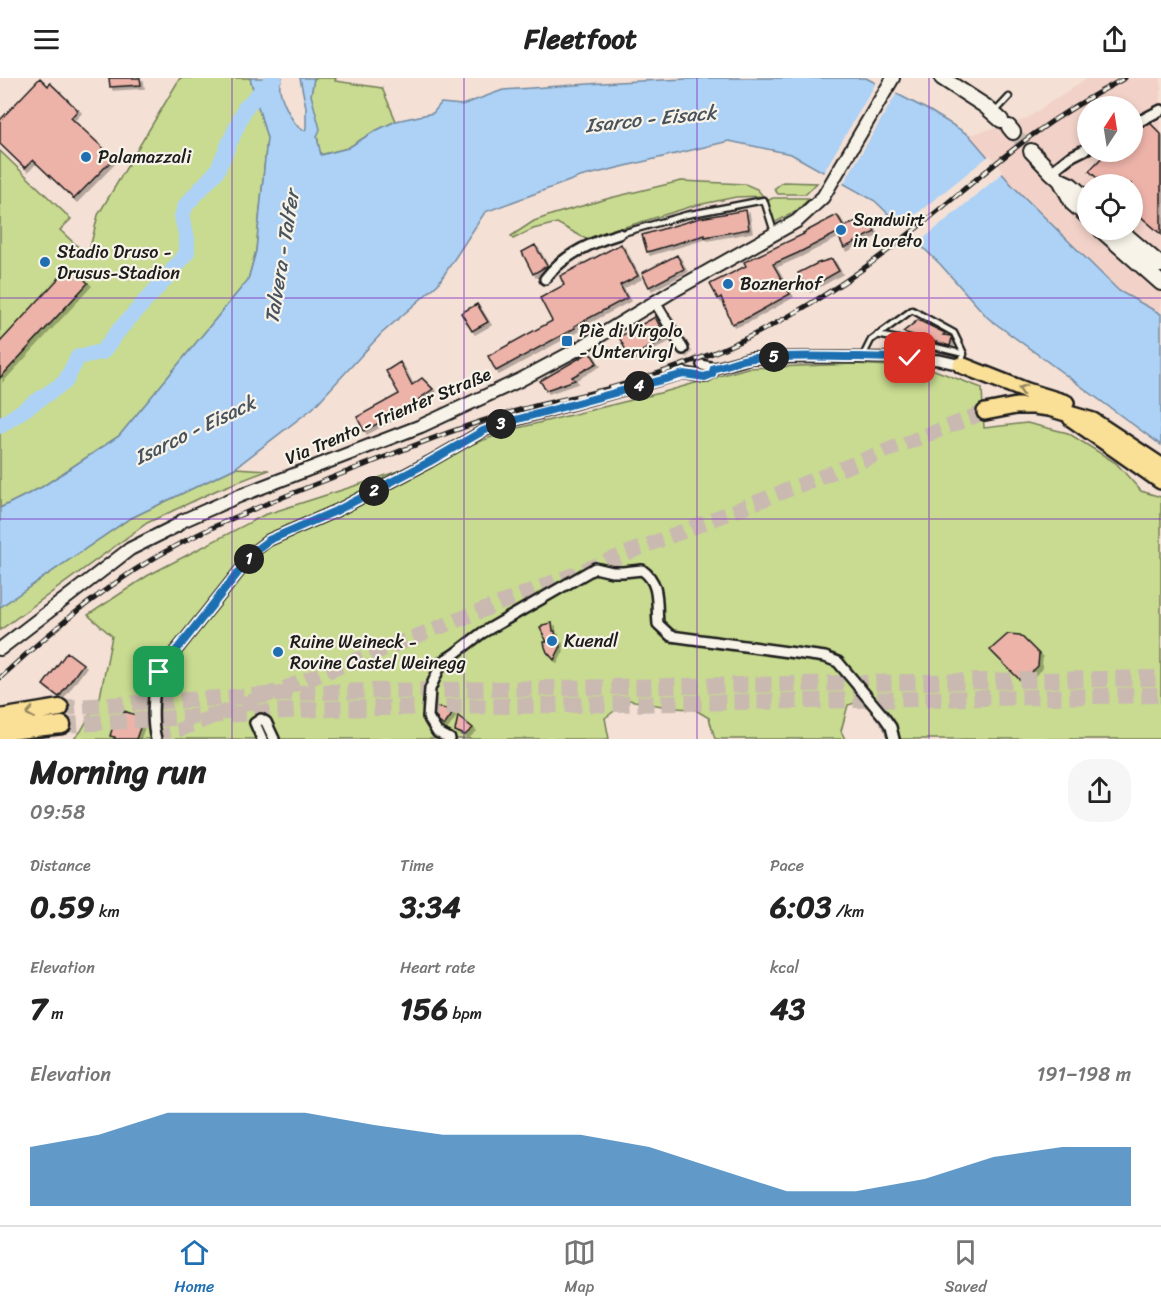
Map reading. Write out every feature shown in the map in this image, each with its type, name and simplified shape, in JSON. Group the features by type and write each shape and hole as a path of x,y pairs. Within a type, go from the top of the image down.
{"highway":[{"path":"0,718 60,708"},
{"path":"0,732 63,725"}],"main road":[{"path":"942,78 986,106 1004,123"},
{"path":"1031,151 1059,180 1077,207"},
{"path":"1059,180 1077,190"},
{"path":"1112,240 1161,283"},
{"path":"1126,240 1161,266"},
{"path":"962,359 1027,391 1064,402 1081,410 1093,421 1161,466"},
{"path":"985,412 1016,405 1033,405 1093,421"},
{"path":"1064,413 1161,481"}],"street":[{"name":"Via Trento - Trienter Straße","path":"0,649 130,549 182,521 421,426 520,380 578,350 733,256 797,221 825,193 891,81"},
{"path":"1143,119 1161,110"},
{"path":"1059,180 1070,157 1077,154"},
{"path":"544,279 582,249 619,234"},
{"path":"655,302 683,349"},
{"path":"702,364 714,368 751,358 962,359"},
{"path":"156,739 154,712 159,672 257,549 269,540 338,510 483,431 504,423 684,374 705,377 712,374 714,368"},
{"path":"450,739 437,732 428,717 430,688 442,662 482,633 595,567 612,572 642,570 650,575 657,595 658,624 671,636 825,657 838,662 884,717 891,727 894,739"},
{"path":"262,739 255,723 261,719 266,722 274,739"}],"lane":[{"path":"1004,123 1009,97"},
{"path":"1059,180 1077,198"},
{"path":"619,234 686,215 764,200 775,235"},
{"path":"1136,249 1148,248 1161,258"},
{"path":"862,358 871,340 912,310 954,333 962,359"},
{"path":"877,335 920,343 962,359"}],"shaded area":[{"path":"1087,78 1161,78 1161,314 1119,291 1012,185 969,135 1024,120"}],"green space":[{"path":"180,78 250,78 267,138 256,251 248,280 119,436 42,487 0,508 0,151 71,219 60,230 88,256 98,215"},
{"path":"314,78 336,78 335,81 382,88 396,121 348,148 320,155 311,95"},
{"path":"681,181 745,184 757,189 763,196 736,197 693,206 586,239 557,223 533,229 513,239 511,236 534,221 554,214"},
{"path":"783,182 817,183 806,194 778,194 774,189"},
{"path":"773,198 808,198 808,200 795,212 772,224 767,201"},
{"path":"854,364 929,368 982,388 984,428 1027,423 1068,433 1116,463 1141,491 1161,497 1161,739 891,739 889,728 865,700 848,705 841,731 845,739 715,739 709,718 694,709 673,708 629,700 605,718 609,739 74,739 100,697 112,636 88,615 147,576 264,515 370,481 514,429 664,392 747,368"},
{"path":"235,468 269,470 217,490 147,523 0,630 0,607 129,519"}],"water":[{"path":"250,78 282,78 280,87 285,104 294,122 305,130 306,107 300,78 314,78 311,95 320,129 317,137 321,155 348,148 396,121 433,113 441,103 462,105 503,90 710,78 866,78 930,111 969,135 1012,185 1119,291 1161,314 1161,445 988,318 940,264 875,201 791,154 729,141 580,177 485,212 438,284 381,334 313,408 235,468 129,519 0,607 0,508 42,487 119,436 248,280 256,251 267,138"}],"pier":[{"path":"877,81 898,91 842,186 822,175"},
{"path":"990,155 1004,172 916,245 899,228"}],"building":[{"path":"40,78 48,86 50,83 78,110 71,118 114,158 74,199 33,160 25,168 0,144 0,120"},
{"path":"109,78 140,78 141,85 110,87"},
{"path":"1150,123 1161,134 1161,234 1143,218 1143,174 1092,174 1089,171 1098,162 1143,162 1143,126"},
{"path":"746,210 749,229 705,237 705,235 647,252 642,235 700,218"},
{"path":"837,215 844,227 867,216 875,232 844,248 837,233 773,264 790,294 732,324 721,297 718,299 710,284 746,266 744,262 804,234"},
{"path":"621,244 638,276 620,285 627,298 496,371 488,356 552,321 540,298 564,285 560,276"},
{"path":"535,245 547,266 533,274 522,252"},
{"path":"677,255 684,269 649,287 642,273"},
{"path":"832,259 839,271 807,289 798,273"},
{"path":"70,266 88,283 0,378 0,342"},
{"path":"477,304 488,322 472,331 461,313"},
{"path":"655,317 666,338 630,358 619,337"},
{"path":"918,320 945,333 943,335 951,336 950,346 903,332"},
{"path":"590,352 597,363 572,377 575,380 546,390 540,381"},
{"path":"400,362 412,385 422,378 433,389 419,399 420,401 364,431 357,417 399,394 386,371"},
{"name":"Kuendl","path":"552,623 560,648 554,660 547,652 544,642 547,642 540,628 542,625"},
{"path":"1008,634 1020,635 1039,654 1038,666 1022,682 990,650"},
{"path":"67,652 83,664 59,697 43,685"},
{"path":"435,707 453,713 444,726 435,715"},
{"path":"124,711 138,716 136,723 141,725 136,739 115,739 110,736 116,717 122,718"},
{"path":"458,716 473,728 465,735 455,731"}],"waterway":[{"path":"0,426 65,382 78,357 102,352 187,252 182,216 186,205 217,171 245,108 274,78"}],"tunnel":[{"path":"1013,132 1031,151"},
{"path":"683,349 702,365"},
{"path":"156,739 985,412"},
{"path":"60,708 317,692 1161,678"},
{"path":"62,725 319,709 1161,695"}],"railway":[{"path":"0,678 86,604 156,557 224,522 452,431 512,412 607,389 663,372 699,359 772,325 826,294 878,258 1042,128 1125,78"}],"place":[{"name":"Palamazzali","path":"86,157"},
{"name":"Sandwirt in Loreto","path":"841,230"},
{"name":"Stadio Druso - Drusus-Stadion","path":"45,262"},
{"name":"Boznerhof","path":"728,284"},
{"name":"Piè di Virgolo - Untervirgl","path":"567,341"},
{"name":"Kuendl","path":"552,641"},
{"name":"Ruine Weineck - Rovine Castel Weinegg","path":"278,652"}],"route":[{"path":"159,672 262,545 338,510 483,431 504,423 684,374 705,377 712,374 714,368 751,358 910,358"}],"water label":[{"name":"Isarco - Eisack","path":"651,119"},
{"name":"Talvera - Talfer","path":"282,257"},
{"name":"Isarco - Eisack","path":"195,430"}]}
